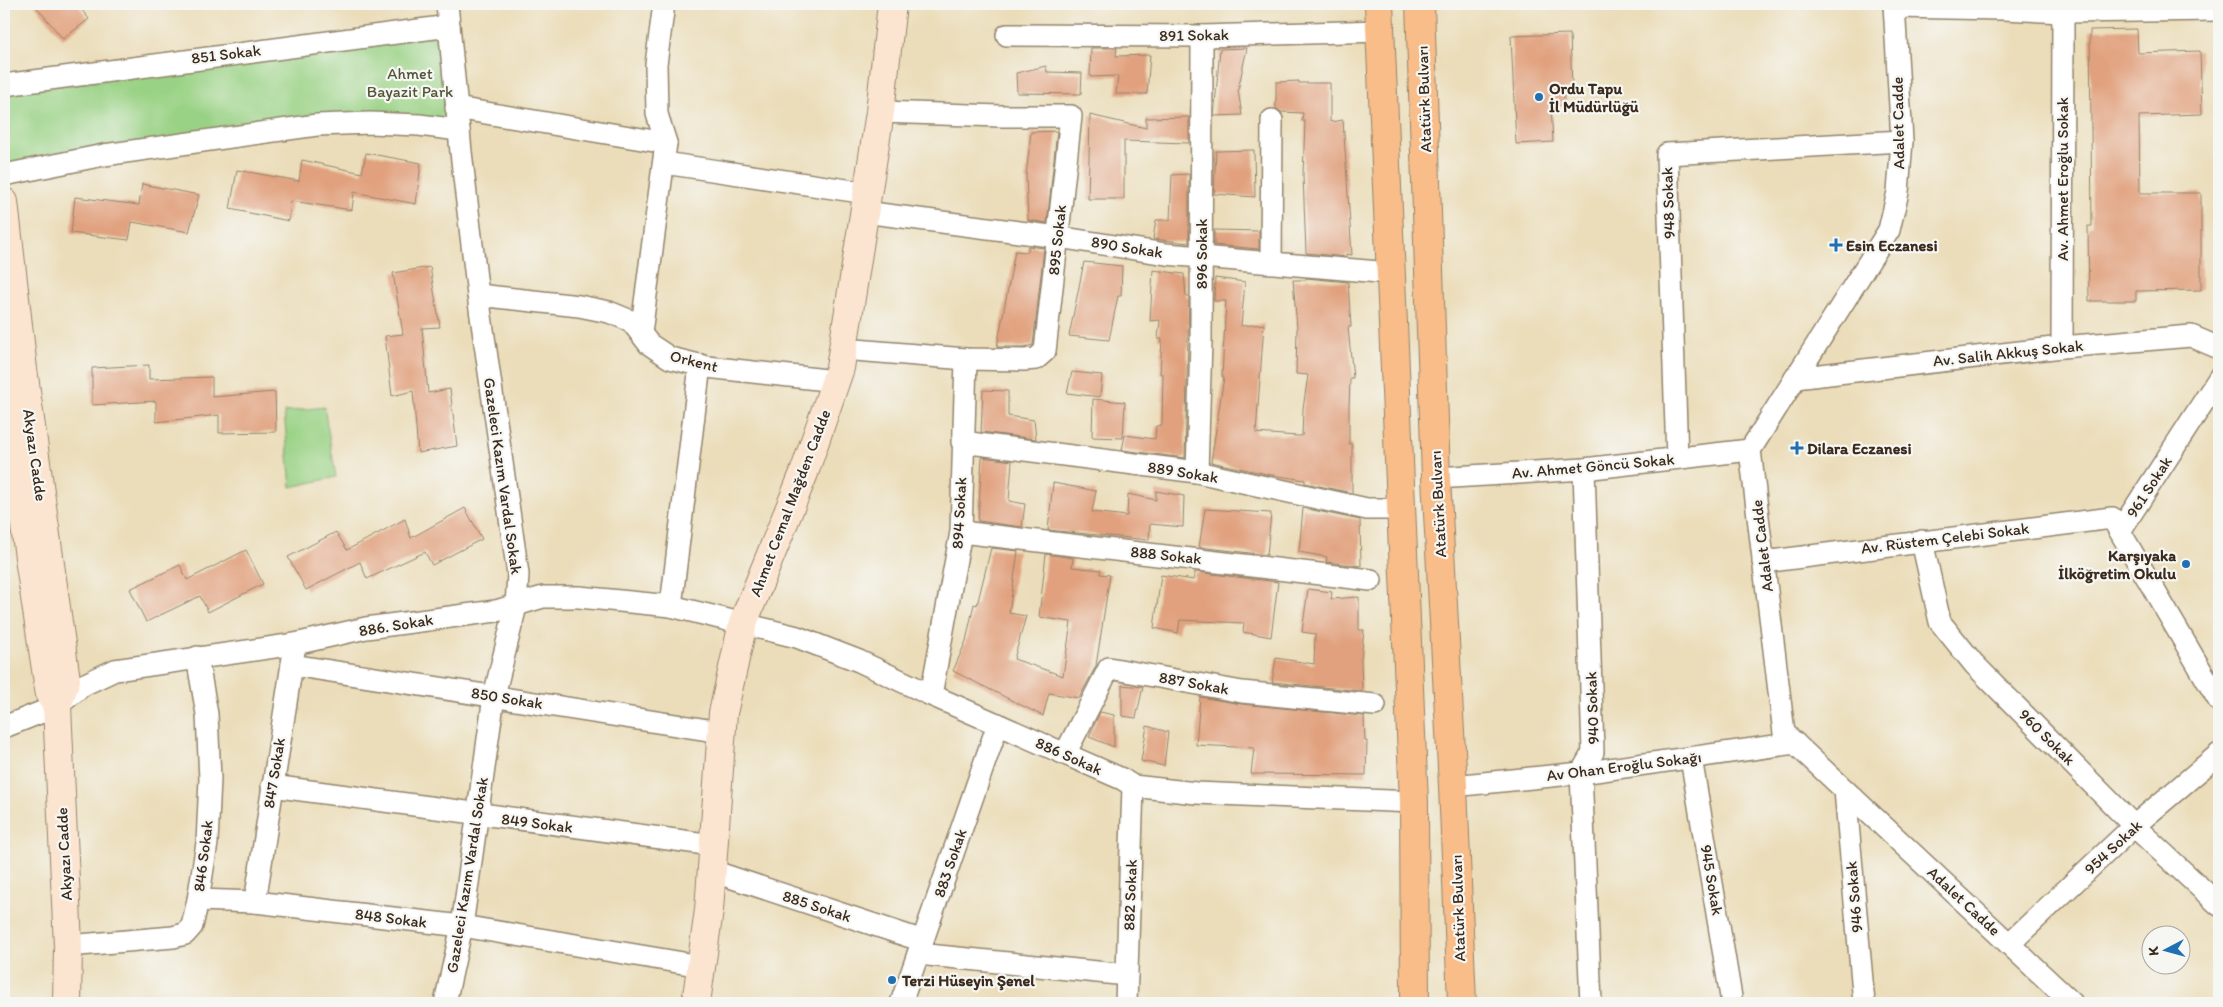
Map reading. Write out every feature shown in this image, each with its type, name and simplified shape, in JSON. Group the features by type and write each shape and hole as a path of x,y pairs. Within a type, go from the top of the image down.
{"highway":[{"path":"1379,4 1414,802 1415,1003"},
{"name":"Atatürk Bulvarı","path":"1420,4 1436,478 1453,786 1462,1003"}],"main road":[{"name":"Ahmet Cemal Mağden Cadde","path":"696,1003 712,858 723,713 743,623 804,472 836,381 843,349 880,112 892,4"},
{"name":"Akyazı Cadde","path":"4,202 11,368 9,438 50,695 57,706"},
{"name":"Akyazı Cadde","path":"11,368 66,680 57,706 68,946 67,1003"}],"street":[{"name":"Gazeleci Kazım Vardal Sokak","path":"445,1003 462,926 494,696 516,606 518,574 478,295 456,108 447,4"},
{"path":"641,333 665,153 657,114 656,64 664,4"},
{"path":"1894,5 2063,12 2219,10"},
{"name":"Adalet Cadde","path":"1894,5 1902,141 1898,192 1889,230 1750,450 1784,733 2072,1003"},
{"name":"Av. Ahmet Eroğlu Sokak","path":"2062,347 2063,12"},
{"name":"851 Sokak","path":"4,85 449,26"},
{"name":"891 Sokak","path":"1007,35 1202,36 1380,31"},
{"name":"896 Sokak","path":"1197,472 1201,341 1202,36"},
{"path":"456,108 665,153 865,203"},
{"name":"895 Sokak","path":"843,349 966,359 1024,360 1036,359 1045,351 1071,116 990,116 880,112"},
{"path":"1270,262 1272,120"},
{"path":"4,175 104,155 317,125 370,123 419,125 459,130"},
{"name":"948 Sokak","path":"1678,458 1667,154 1902,141"},
{"name":"890 Sokak","path":"865,203 1166,254 1391,273"},
{"name":"Orkent","path":"478,295 579,306 609,312 631,321 649,344 670,358 700,365 836,381"},
{"name":"Av. Salih Akkuş Sokak","path":"1796,378 2062,347 2191,336 2219,348"},
{"name":"894 Sokak","path":"931,695 961,532 962,442 966,359"},
{"path":"671,606 700,365"},
{"name":"961 Sokak","path":"2219,378 2120,531 2219,701"},
{"name":"889 Sokak","path":"962,442 1197,472 1367,509 1402,508"},
{"name":"Av. Ahmet Göncü Sokak","path":"1436,478 1584,469 1750,450"},
{"name":"940 Sokak","path":"1581,773 1593,752 1584,469"},
{"name":"Av. Rüstem Çelebi Sokak","path":"1763,562 2112,518 2120,531"},
{"name":"888 Sokak","path":"961,532 1371,580"},
{"name":"960 Sokak","path":"1922,541 1940,622 1974,664 2134,826 2219,905"},
{"name":"886. Sokak","path":"4,727 57,706 83,685 115,670 295,644 366,628 496,611 543,597 570,597 671,606 743,623"},
{"name":"886 Sokak","path":"743,623 797,637 859,661 1134,786 1196,793 1414,802"},
{"name":"847 Sokak","path":"255,902 295,644"},
{"name":"846 Sokak","path":"68,946 173,937 185,934 192,926 207,843 210,779 207,714 197,657"},
{"name":"850 Sokak","path":"292,665 721,732"},
{"name":"887 Sokak","path":"1065,754 1109,668 1242,692 1375,705"},
{"name":"883 Sokak","path":"901,1003 998,724"},
{"name":"Av Ohan Eroğlu Sokağı","path":"1453,786 1581,773 1795,743"},
{"name":"954 Sokak","path":"2009,944 2134,826 2219,754"},
{"name":"945 Sokak","path":"1691,758 1732,1003"},
{"path":"1581,773 1591,1003"},
{"name":"849 Sokak","path":"272,786 477,814 712,858"},
{"name":"882 Sokak","path":"1126,1003 1134,786"},
{"name":"946 Sokak","path":"1845,790 1864,1003"},
{"name":"885 Sokak","path":"712,858 921,948 1127,975"},
{"name":"848 Sokak","path":"198,900 255,902 462,926 701,966"}],"green space":[{"name":"Ahmet Bayazit Park","path":"449,34 459,130 370,123 4,171 4,93"},
{"path":"324,407 336,477 291,487 284,412"}],"building":[{"path":"34,4 77,4 89,19 63,39"},
{"path":"2137,29 2138,53 2200,51 2202,114 2139,116 2140,193 2201,193 2201,290 2136,291 2136,301 2089,301 2088,226 2092,226 2090,30"},
{"name":"Ordu Tapu İl Müdürlüğü","path":"1570,34 1572,88 1564,89 1564,105 1551,106 1553,142 1516,144 1511,36"},
{"path":"1091,48 1117,48 1116,56 1150,55 1147,94 1116,94 1118,76 1090,77"},
{"path":"1247,48 1238,90 1242,115 1214,116 1220,49"},
{"path":"1046,66 1047,72 1082,73 1081,94 1017,93 1016,73"},
{"path":"1299,81 1299,83 1330,83 1330,122 1343,120 1352,255 1346,254 1346,257 1306,253 1303,175 1305,121 1302,121 1303,113 1281,112 1276,108 1276,82"},
{"path":"1090,115 1146,128 1146,118 1189,117 1189,143 1124,141 1124,199 1088,199"},
{"path":"1057,131 1047,223 1028,220 1026,176 1031,132"},
{"path":"1254,150 1255,197 1214,194 1216,151"},
{"path":"366,153 421,163 416,204 354,192 352,210 291,201 289,221 230,209 237,170 299,181 302,160 362,173"},
{"path":"1189,174 1189,243 1153,239 1156,220 1170,220 1172,175"},
{"path":"142,184 199,195 189,232 132,222 129,240 71,233 75,197 139,205"},
{"path":"1214,230 1259,231 1259,249 1214,245"},
{"path":"1028,246 1044,248 1033,345 997,347 1015,251 1028,252"},
{"path":"1084,262 1122,266 1121,296 1118,296 1109,340 1069,336"},
{"path":"430,267 440,327 422,328 428,393 450,389 457,446 418,453 413,391 392,396 385,336 403,334 393,273"},
{"path":"1153,270 1184,274 1186,296 1189,297 1185,458 1122,450 1125,435 1155,439 1156,426 1162,425 1163,374 1160,374 1162,339 1158,339 1160,320 1150,321"},
{"path":"1215,278 1245,282 1241,326 1264,324 1256,433 1297,436 1302,436 1303,409 1308,375 1296,374 1297,328 1293,280 1306,280 1306,278 1348,282 1351,327 1348,327 1353,378 1350,378 1349,408 1349,444 1352,444 1352,493 1305,483 1305,480 1211,462 1224,377 1222,377 1226,301 1214,301"},
{"path":"149,365 149,379 212,377 212,397 275,392 276,432 219,433 219,415 156,422 156,401 92,405 92,368"},
{"path":"1072,372 1102,375 1100,397 1067,393"},
{"path":"983,390 1008,391 1008,416 1034,420 1036,439 981,432"},
{"path":"1093,399 1125,402 1123,438 1092,437"},
{"path":"982,457 1012,461 1009,501 1025,504 1022,527 978,521"},
{"path":"1053,483 1096,491 1092,512 1127,516 1128,494 1156,500 1156,491 1184,496 1183,527 1150,524 1149,540 1048,530"},
{"path":"465,508 482,539 432,565 425,552 367,579 360,562 306,590 288,557 336,532 347,550 405,519 411,538"},
{"path":"1303,508 1360,520 1361,566 1326,562 1327,557 1299,552"},
{"path":"1205,509 1271,513 1267,555 1199,547"},
{"path":"991,548 1018,551 1009,613 1026,616 1014,659 1063,676 1071,622 1039,617 1046,554 1073,558 1072,567 1101,570 1100,574 1110,575 1096,666 1079,698 1049,693 1043,716 953,671 966,641 974,604 977,605"},
{"path":"246,550 263,584 208,612 200,596 146,622 130,589 180,565 187,580"},
{"path":"1195,572 1278,582 1271,637 1243,632 1244,623 1180,620 1178,633 1154,628 1161,575 1194,580"},
{"path":"1308,589 1332,592 1331,599 1359,597 1359,630 1364,630 1361,660 1362,691 1272,682 1276,658 1314,664 1315,634 1302,632"},
{"path":"1122,685 1143,687 1136,718 1122,716"},
{"path":"1200,697 1241,704 1364,716 1365,741 1367,741 1366,775 1251,774 1254,748 1196,745"},
{"path":"1100,712 1114,715 1114,747 1089,737"},
{"path":"1147,726 1168,732 1164,766 1141,761"}],"place":[{"name":"Ordu Tapu İl Müdürlüğü","path":"1539,97"},
{"name":"Esin Eczanesi","path":"1836,245"},
{"name":"Dilara Eczanesi","path":"1797,448"},
{"name":"Karşıyaka İlköğretim Okulu","path":"2186,564"},
{"name":"Terzi Hüseyin Şenel","path":"892,980"}]}
